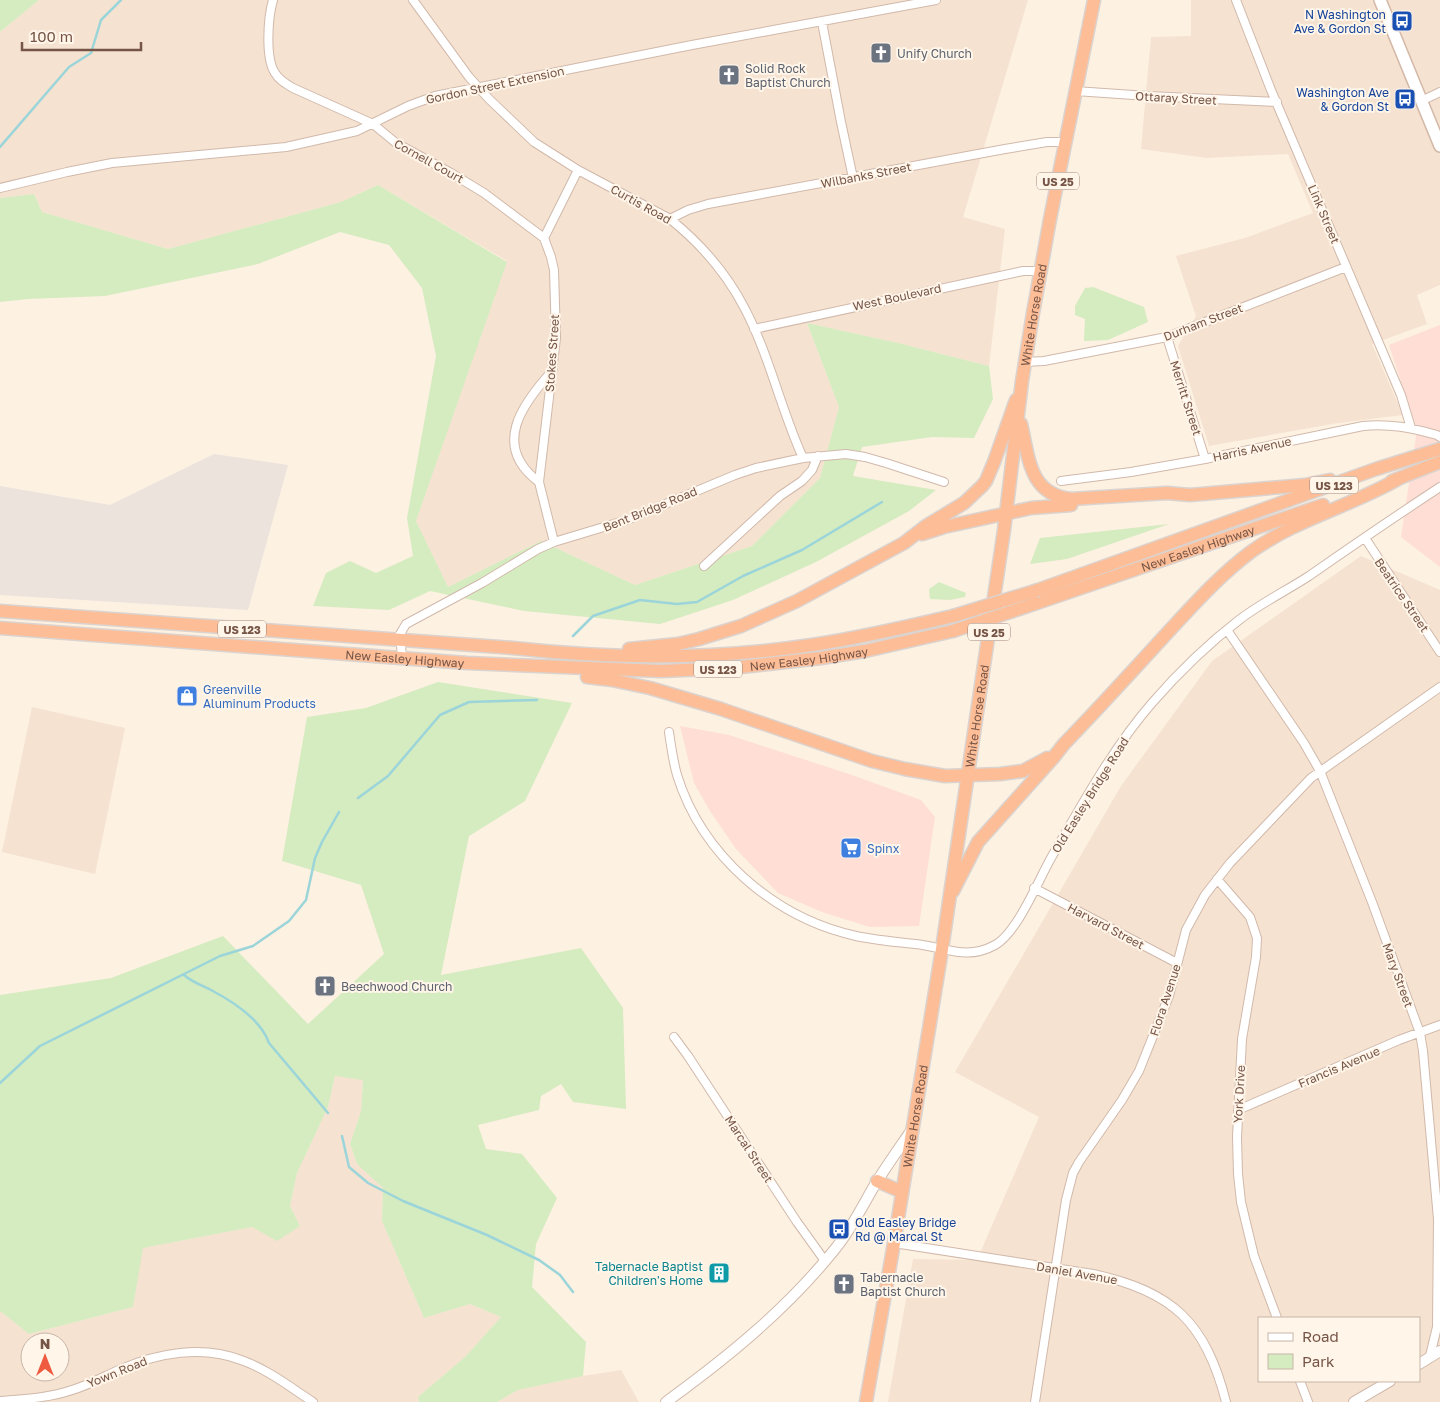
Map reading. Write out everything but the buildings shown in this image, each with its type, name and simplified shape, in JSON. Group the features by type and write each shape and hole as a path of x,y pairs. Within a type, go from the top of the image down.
{"highway":[{"name":"White Horse Road","path":"866,1402 942,949 1019,416 1025,362 1040,271 1094,0"},
{"path":"484,647 583,650 632,649 678,644 741,626 779,610 904,543 926,526 974,495 986,481 1022,381"},
{"path":"1019,416 1035,477 1051,495 1071,499 1167,493 1181,494"},
{"name":"New Easley Highway","path":"0,610 572,654 624,656 723,654 781,649 838,641 953,616 1038,590 1376,469 1440,449"},
{"name":"New Easley Highway","path":"0,628 481,664 636,671 732,668 777,664 856,652 953,631 1440,462"},
{"path":"912,536 1031,508 1305,485 1376,469"},
{"path":"948,902 978,842 1064,744 1192,606 1224,575 1266,542 1296,525 1376,492 1398,478"},
{"path":"91,635 94,618"},
{"path":"481,664 631,683 721,709 872,761 945,776 1000,774 1023,770 1045,760 1064,744"},
{"path":"877,1181 902,1192"}],"main road":[{"path":"1380,0 1440,146"}],"street":[{"name":"Cornell Court","path":"273,0 270,17 270,58 275,74 281,80 293,88 373,124 396,143 452,173 484,193 544,238"},
{"name":"Curtis Road","path":"412,0 477,87 534,142 578,170 670,219 694,240 718,268 739,299 754,329 803,458"},
{"name":"Gordon Street Extension","path":"0,188 67,172 112,164 293,146 340,135 373,124 408,106 435,96 682,47 936,0"},
{"name":"Link Street","path":"1236,0 1401,395 1411,428"},
{"path":"822,22 853,178"},
{"name":"Ottaray Street","path":"1075,91 1277,102"},
{"path":"1421,101 1440,92"},
{"name":"Wilbanks Street","path":"670,219 688,210 708,204 1005,149 1047,142 1065,142"},
{"path":"544,238 578,170"},
{"name":"Stokes Street","path":"544,238 554,270 556,338 539,482 554,542"},
{"name":"Durham Street","path":"1025,362 1167,337 1346,267"},
{"name":"West Boulevard","path":"754,329 1013,273 1040,271"},
{"name":"Merritt Street","path":"1167,337 1206,459"},
{"path":"539,482 526,470 519,460 515,445 515,430 518,417 524,406 553,370"},
{"name":"Harris Avenue","path":"1061,481 1131,472 1206,459 1363,426 1388,425 1411,428 1437,435 1440,438"},
{"name":"Bent Bridge Road","path":"401,641 400,634 406,624 482,583 538,549 554,542 620,523 756,468 818,456 834,454 858,455 944,482"},
{"path":"704,566 766,508 802,481 812,470 818,456"},
{"name":"Old Easley Bridge Road","path":"669,732 676,772 684,794 700,824 716,848 732,866 765,895 799,916 839,932 872,939 923,944 964,954 980,951 998,944 1012,929 1103,770 1129,731 1176,678 1228,630 1258,607 1287,590 1440,486"},
{"name":"Beatrice Street","path":"1365,538 1440,652"},
{"name":"Mary Street","path":"1228,630 1304,743 1320,771 1372,902 1420,1034 1438,1219 1437,1327 1430,1356"},
{"path":"401,641 402,657"},
{"name":"Flora Avenue","path":"1035,1402 1066,1200 1073,1173 1086,1150 1122,1100 1139,1071 1169,996 1183,940 1190,922 1205,895 1259,831 1320,771 1440,687"},
{"name":"York Drive","path":"1217,879 1250,917 1257,938 1256,957 1242,1039 1238,1110 1238,1174 1241,1202 1254,1256 1277,1317"},
{"name":"Harvard Street","path":"1034,888 1177,963"},
{"name":"Francis Avenue","path":"1238,1110 1399,1040 1420,1034 1440,1025"},
{"name":"Marcal Street","path":"674,1037 813,1246 825,1261"},
{"path":"668,1401 754,1334 790,1300 825,1261 847,1232 877,1181 912,1130"},
{"name":"Daniel Avenue","path":"894,1243 1093,1274 1124,1282 1155,1294 1168,1301 1188,1320 1199,1335 1216,1369 1226,1402"},
{"path":"1420,1363 1440,1351"},
{"name":"Yown Road","path":"0,1401 60,1394 84,1386 130,1365 153,1358 188,1352 206,1352 223,1354 253,1365 313,1402"},
{"path":"1300,1382 1308,1402"},
{"path":"1354,1402 1388,1382"}],"shaded area":[{"path":"39,0 1028,0 963,217 1005,229 989,366 807,323 839,407 820,478 752,546 635,585 541,541 448,587 416,521 507,261 378,185 341,202 168,249 42,212 34,194 0,198 0,32"},
{"path":"1191,0 1440,0 1440,285 1417,295 1427,324 1372,344 1403,415 1338,423 1209,446 1178,346 1196,316 1176,256 1245,238 1313,213 1288,154 1207,158 1141,149 1151,37 1191,36"},
{"path":"1440,325 1440,567 1401,537 1417,430 1389,345"},
{"path":"214,454 288,465 248,610 0,595 0,486 110,505"},
{"path":"1361,556 1440,590 1440,1402 888,1402 913,1259 977,1260 1039,1117 955,1072 1121,786 1212,661"},
{"path":"32,707 125,728 95,874 2,852"},
{"path":"680,726 729,735 852,775 921,800 935,817 919,926 870,927 822,912 778,893 736,849 710,811 694,783"},
{"path":"335,1076 363,1079 361,1111 350,1144 357,1164 383,1188 382,1221 424,1318 470,1304 501,1317 465,1357 418,1397 419,1402 0,1402 0,1311 26,1332 20,1332 20,1382 70,1382 70,1332 37,1332 133,1307 142,1248 252,1227 277,1240 300,1226 290,1206 297,1173 328,1107"},
{"path":"621,1370 639,1402 497,1402 518,1390"}],"green space":[{"path":"0,0 39,0 0,32"},
{"path":"378,185 507,262 416,521 448,587 541,541 635,585 752,546 820,478 839,407 807,323 989,366 993,399 974,438 932,437 862,447 853,476 936,490 909,511 816,562 733,600 660,624 524,611 430,591 389,610 313,606 326,573 350,561 376,573 413,556 407,518 436,356 422,288 389,245 340,232 258,264 105,296 0,302 0,198 34,194 42,212 168,249 341,202"},
{"path":"1093,287 1144,307 1148,322 1108,340 1084,341 1085,319 1075,315 1075,306 1085,288"},
{"path":"1169,524 1067,559 1030,564 1040,538"},
{"path":"939,582 966,593 965,597 950,600 930,599 929,589"},
{"path":"438,682 572,703 525,801 469,836 441,975 581,948 623,1008 626,1109 573,1102 561,1084 541,1096 539,1110 478,1125 486,1149 522,1154 557,1198 536,1244 532,1287 586,1342 583,1376 518,1390 497,1402 419,1402 418,1397 465,1357 501,1317 470,1304 424,1318 382,1221 383,1188 357,1164 350,1144 361,1111 363,1080 335,1076 328,1107 297,1173 290,1206 300,1226 277,1241 252,1227 143,1248 133,1307 37,1332 26,1332 0,1311 0,995 111,978 223,936 308,1024 384,954 361,885 282,861 307,717 366,708"}],"waterway":[{"path":"0,147 69,67 91,53 101,20 121,0"},
{"path":"573,636 593,616 640,600 677,604 697,602 743,576 802,550 882,502"},
{"path":"358,798 388,776 440,715 469,702 537,700"},
{"path":"0,1083 40,1046 220,956 253,946 289,921 306,900 315,858 339,812"},
{"path":"184,975 193,982 228,1000 253,1019 269,1043 328,1113"},
{"path":"342,1136 349,1167 368,1183 403,1201 487,1235 539,1260 560,1275 573,1292"}],"place":[{"name":"N Washington Ave & Gordon St","path":"1402,21"},
{"name":"Unify Church","path":"881,53"},
{"name":"Solid Rock Baptist Church","path":"729,75"},
{"name":"Washington Ave & Gordon St","path":"1405,99"},
{"name":"Greenville Aluminum Products","path":"187,696"},
{"name":"Spinx","path":"851,848"},
{"name":"Beechwood Church","path":"325,986"},
{"name":"Old Easley Bridge Rd @ Marcal St","path":"839,1229"},
{"name":"Tabernacle Baptist Children's Home","path":"719,1273"},
{"name":"Tabernacle Baptist Church","path":"844,1284"}]}
